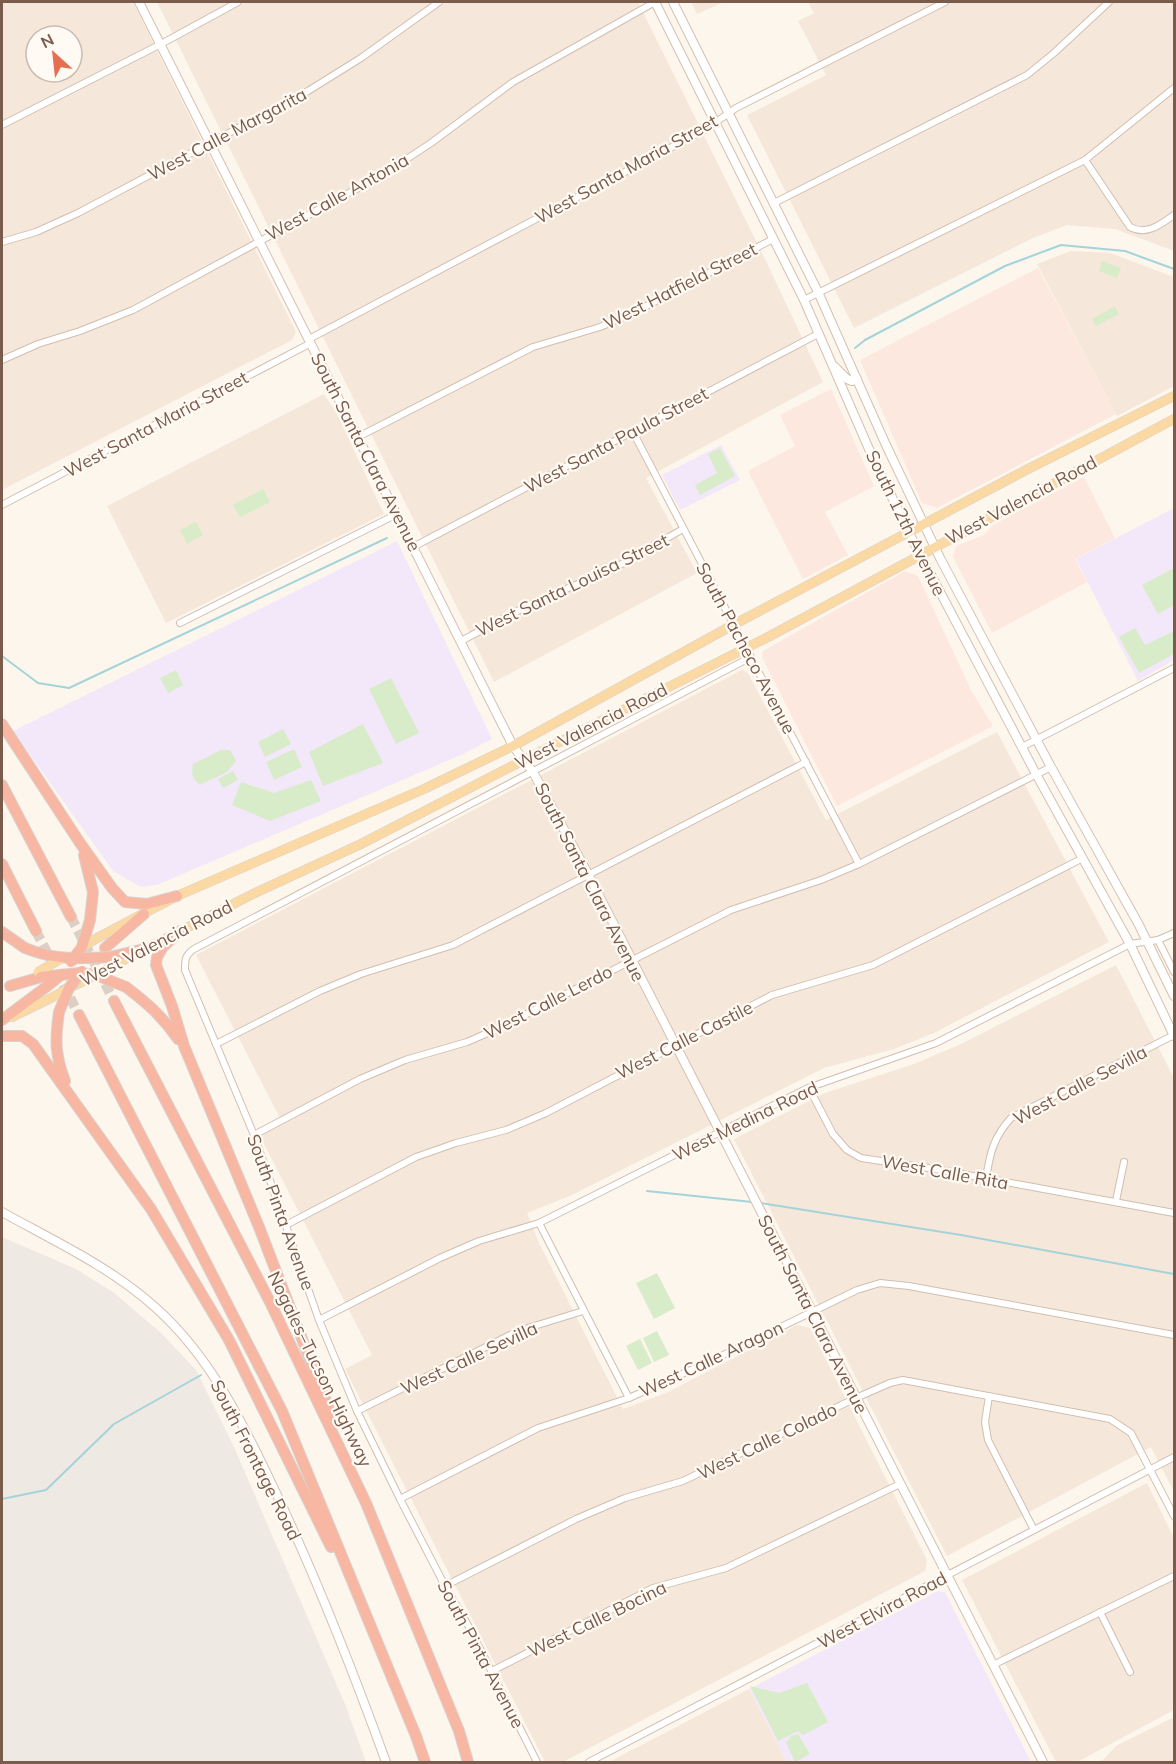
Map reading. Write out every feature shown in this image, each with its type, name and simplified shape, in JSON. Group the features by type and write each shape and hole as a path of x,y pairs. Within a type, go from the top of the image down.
{"highway":[{"path":"2,724 80,843 112,888 125,902 147,904 177,896"},
{"path":"2,784 71,917"},
{"path":"62,974 67,959 82,947 90,920 93,892 80,843"},
{"path":"2,864 36,930"},
{"path":"110,957 144,914"},
{"path":"180,931 163,947 157,957 156,966 172,1006 184,1046 259,1227 366,1503"},
{"path":"2,932 25,948 45,956 67,959 110,957 144,949"},
{"path":"70,1093 56,1049 59,1012 69,988 93,958"},
{"path":"6,989 62,974 96,975 126,987 150,1005 165,1020 184,1046"},
{"path":"2,1021 41,979"},
{"name":"Nogales–Tucson Highway","path":"114,1001 270,1302 366,1503 459,1731 468,1762"},
{"path":"79,1015 282,1412 425,1762"},
{"path":"2,1036 22,1036 33,1044 151,1209 229,1340 375,1635"}],"main road":[{"name":"West Valencia Road","path":"82,947 177,896 424,789 513,746 733,625 1026,470 1174,396"},
{"name":"West Valencia Road","path":"144,949 255,892 362,844 745,647 1174,419"},
{"path":"1128,420 1137,438"},
{"name":"West Valencia Road","path":"2,1021 96,975 110,957"},
{"name":"West Valencia Road","path":"41,979 67,959"}],"street":[{"name":"South Santa Clara Avenue","path":"139,2 513,746 533,772 588,874 630,960 1043,1762"},
{"path":"2,125 238,2"},
{"name":"West Calle Margarita","path":"2,242 36,232 78,213 308,91 361,58 439,2"},
{"name":"South 12th Avenue","path":"655,2 804,300 920,554 1036,774 1130,944 1174,1035"},
{"name":"West Calle Antonia","path":"2,360 38,344 80,331 133,310 384,174 431,143 513,82 655,2"},
{"name":"South 12th Avenue","path":"673,2 818,292 886,445 935,546 1174,996"},
{"name":"West Santa Maria Street","path":"2,505 716,123 728,112 945,2"},
{"path":"774,203 1027,75 1109,2"},
{"path":"804,300 1085,160 1174,88"},
{"path":"1085,160 1126,222 1137,230 1150,229 1174,215"},
{"name":"West Hatfield Street","path":"358,437 533,347 600,327 636,312 772,239"},
{"name":"West Santa Paula Street","path":"413,546 818,334"},
{"path":"832,365 847,379 852,381 857,379"},
{"name":"South Pacheco Avenue","path":"633,432 859,864"},
{"path":"180,623 397,514"},
{"name":"West Santa Louisa Street","path":"460,641 533,603 611,570 683,529"},
{"name":"West Valencia Road","path":"194,950 751,657"},
{"path":"1022,747 1174,668"},
{"path":"216,1044 320,991 453,945 806,762"},
{"name":"West Calle Lerdo","path":"254,1135 360,1079 405,1060 467,1042 499,1029 731,910 821,880 859,864 1051,767"},
{"name":"West Calle Castile","path":"286,1225 416,1157 456,1143 506,1130 546,1113 772,995 873,965 1083,858"},
{"name":"West Medina Road","path":"319,1320 440,1258 479,1241 539,1223 809,1088 936,1043 1130,944 1147,943 1174,933"},
{"path":"1158,940 1174,972"},
{"name":"South Pinta Avenue","path":"194,950 187,954 185,970 254,1135 319,1320 357,1411 400,1499 492,1671 537,1762"},
{"name":"West Calle Sevilla","path":"986,1179 991,1149 1001,1130 1011,1118 1174,1035"},
{"name":"West Calle Rita","path":"809,1088 833,1134 847,1150 861,1158 1174,1213"},
{"path":"1116,1201 1124,1162"},
{"name":"South Frontage Road","path":"2,1212 97,1265 137,1292 172,1324 203,1360 246,1433 291,1526 331,1616 386,1762"},
{"path":"539,1223 629,1398"},
{"name":"West Calle Aragon","path":"400,1499 538,1428 629,1398 713,1360 811,1311 857,1290 880,1283 909,1286 1174,1335"},
{"name":"West Calle Sevilla","path":"357,1411 518,1331 583,1311"},
{"name":"West Calle Colado","path":"446,1586 576,1519 625,1498 683,1481 856,1398 890,1383 903,1380 1110,1419 1131,1433 1150,1470"},
{"path":"989,1396 985,1422 988,1440 1034,1530"},
{"name":"West Elvira Road","path":"589,1762 1174,1457"},
{"path":"1150,1470 1174,1516"},
{"name":"West Calle Bocina","path":"492,1671 653,1588 726,1568 900,1484"},
{"path":"993,1665 1174,1576"},
{"path":"1100,1612 1130,1672"}],"shaded area":[{"path":"2,2 133,2 296,332 292,340 2,490"},
{"path":"157,2 638,2 823,382 646,478 697,573 494,682"},
{"path":"691,2 724,2 697,14"},
{"path":"808,2 1174,2 1174,251 1115,229 1067,225 1033,238 854,328 747,115 826,75 798,21 814,13"},
{"path":"1071,251 1110,253 1174,277 1174,386 1117,416 1037,264"},
{"path":"1038,268 1116,414 937,508 922,503 860,360"},
{"path":"831,389 874,486 825,512 848,555 803,579 748,471 795,446 780,415"},
{"path":"324,394 337,414 384,514 166,623 107,506"},
{"path":"721,445 740,480 680,510 662,475"},
{"path":"1084,477 1115,538 1075,559 1087,582 992,633 953,557 956,546 984,535 993,525"},
{"path":"1174,508 1174,660 1138,681 1076,559"},
{"path":"397,541 492,739 463,754 157,885 141,887 113,871 13,731"},
{"path":"905,571 918,576 971,690 993,726 837,806 762,657 763,651"},
{"path":"742,670 748,673 826,820 997,732 1109,942 934,1033 894,1049 824,1068 572,1195 527,1213 539,1243 623,1409 666,1393 797,1325 810,1328 927,1560 925,1571 563,1762 545,1762 345,1369 372,1355 260,1136 283,1124 196,955"},
{"path":"1116,965 1174,1078 1174,1492 1151,1447 947,1556 734,1139 825,1093 914,1064 961,1044"},
{"path":"2,1237 74,1268 113,1292 161,1333 196,1370 234,1447 345,1704 366,1762 2,1762"},
{"path":"1147,1483 1174,1538 1174,1710 1077,1762 1056,1762 962,1580"},
{"path":"938,1591 945,1592 1031,1762 787,1762 749,1689"},
{"path":"749,1689 787,1762 609,1762"},
{"path":"1174,1717 1174,1762 1097,1762 1104,1759 1116,1746"}],"green space":[{"path":"1102,261 1121,268 1117,278 1099,271"},
{"path":"1115,306 1119,314 1096,326 1092,319"},
{"path":"720,448 735,476 700,495 695,485 717,473 708,454"},
{"path":"263,489 270,502 240,517 233,505"},
{"path":"196,522 203,535 187,544 180,530"},
{"path":"1174,568 1174,605 1158,614 1142,585"},
{"path":"1135,628 1145,645 1174,631 1174,654 1139,673 1119,637"},
{"path":"176,670 183,685 168,693 160,678"},
{"path":"391,678 419,733 396,744 369,689"},
{"path":"363,724 383,763 323,786 309,752"},
{"path":"283,729 291,744 265,757 258,742"},
{"path":"294,749 302,767 274,780 266,762"},
{"path":"221,750 230,750 236,761 227,772 200,785 193,776 193,764"},
{"path":"233,771 238,780 223,788 218,779"},
{"path":"311,780 321,801 270,821 232,805 241,782 274,793"},
{"path":"657,1273 675,1308 654,1319 636,1283"},
{"path":"657,1331 669,1355 654,1362 643,1338"},
{"path":"640,1339 652,1363 638,1370 626,1346"},
{"path":"807,1683 828,1722 803,1735 798,1731 778,1741 750,1686 779,1693"},
{"path":"798,1734 810,1754 795,1762 786,1743 791,1736"}],"waterway":[{"path":"855,348 865,340 1005,266 1061,245 1125,251 1174,269"},
{"path":"2,656 38,683 69,688 387,538"},
{"path":"647,1191 752,1202"},
{"path":"760,1203 961,1235 1174,1274"},
{"path":"2,1499 46,1490 114,1424 201,1375"}],"tunnel":[{"path":"71,917 114,1001"},
{"path":"36,931 79,1015"}]}
